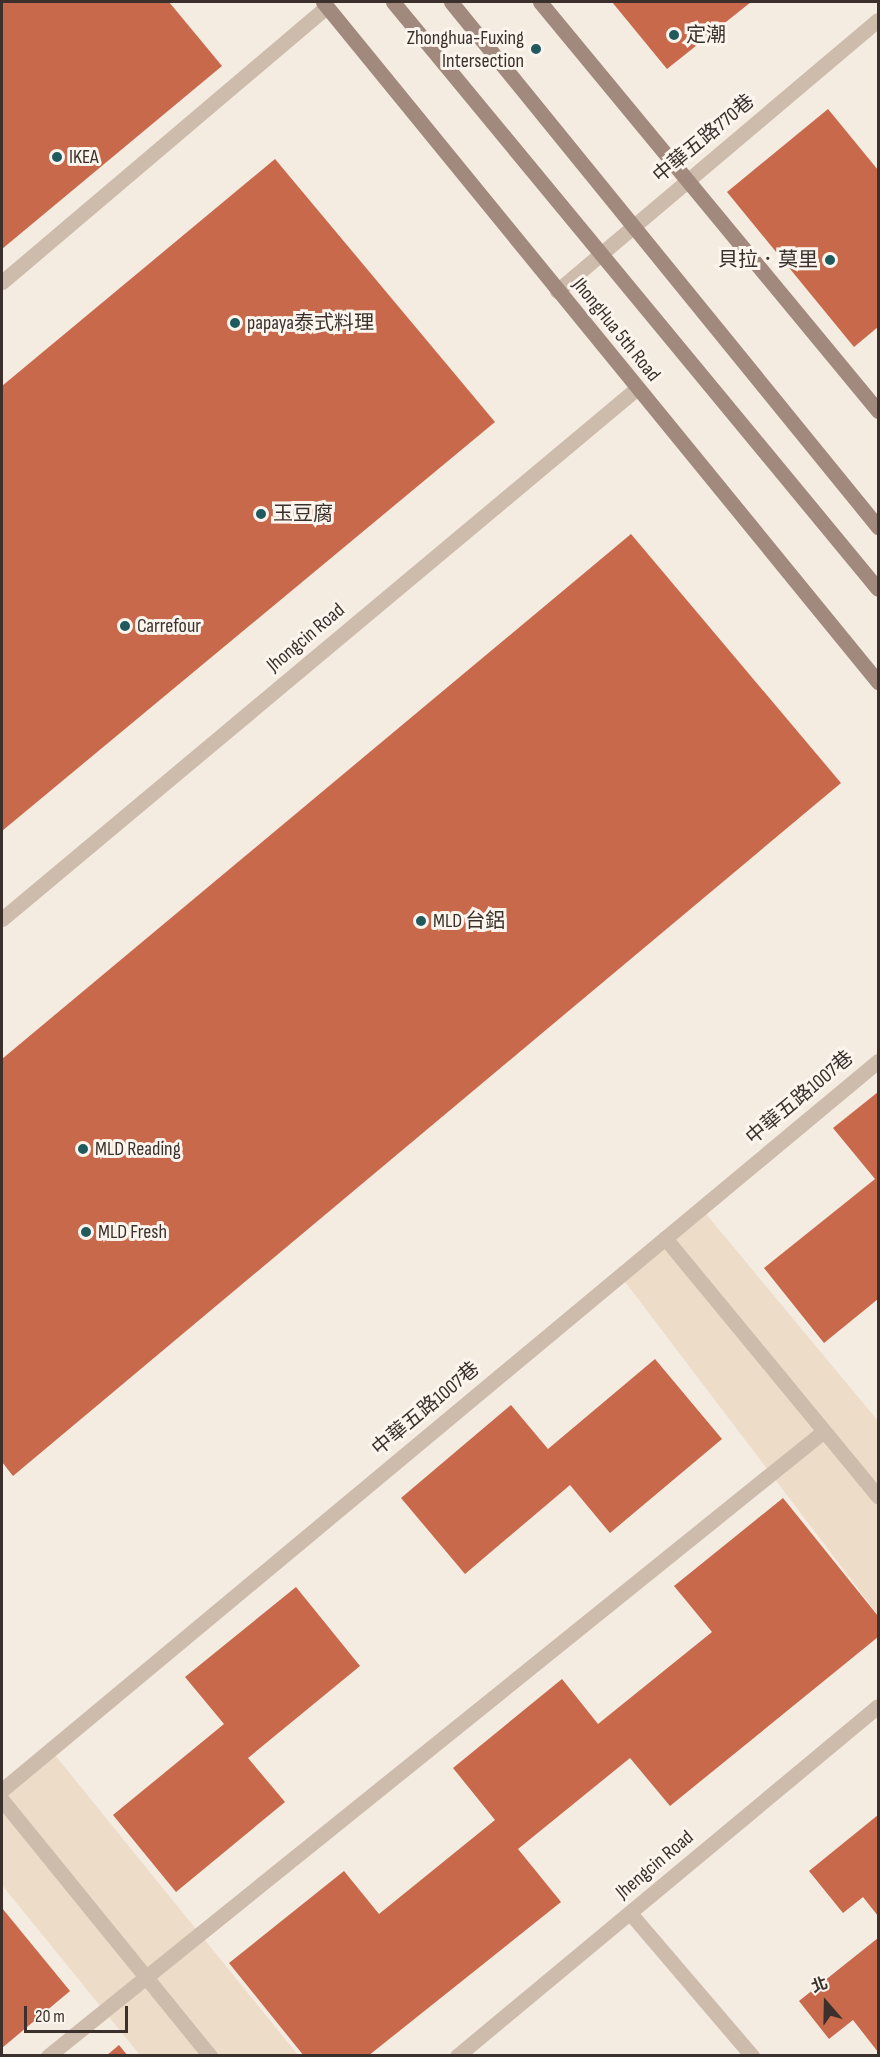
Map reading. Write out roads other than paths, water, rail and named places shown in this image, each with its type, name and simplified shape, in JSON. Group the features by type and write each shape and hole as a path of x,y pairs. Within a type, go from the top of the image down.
{"main road":[{"name":"JhongHua 5th Road","path":"393,2 879,589"},
{"path":"451,2 879,527"},
{"path":"540,2 879,411"},
{"name":"JhongHua 5th Road","path":"325,4 636,389 879,682"}],"street":[{"path":"2,282 325,4"},
{"name":"中華五路770巷","path":"557,291 879,20"},
{"name":"Jhongcin Road","path":"2,919 636,389"},
{"name":"中華五路1007巷","path":"2,1790 879,1060"},
{"path":"664,1238 879,1496"},
{"path":"48,2055 824,1431"},
{"name":"Jhengcin Road","path":"457,2055 879,1706"},
{"path":"2,1800 144,1978 210,2055"},
{"path":"630,1913 752,2055"}],"place":[{"name":"定潮","path":"674,35"},
{"name":"Zhonghua-Fuxing Intersection","path":"536,49"},
{"name":"IKEA","path":"57,157"},
{"name":"貝拉．莫里","path":"830,260"},
{"name":"papaya泰式料理","path":"235,323"},
{"name":"玉豆腐","path":"261,514"},
{"name":"Carrefour","path":"125,626"},
{"name":"MLD 台鋁","path":"421,921"},
{"name":"MLD Reading","path":"83,1149"},
{"name":"MLD Fresh","path":"86,1232"}]}
